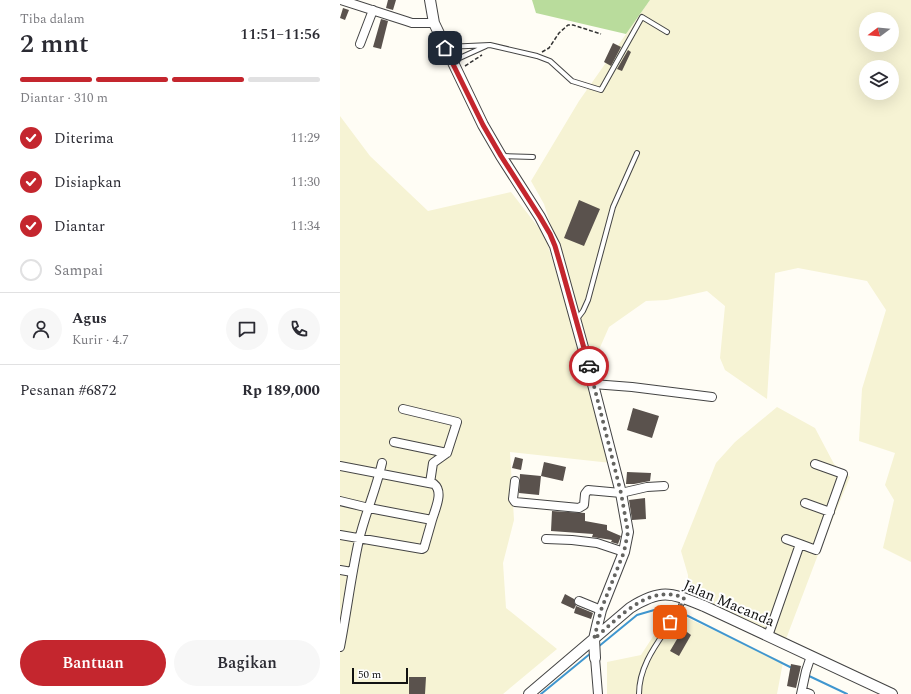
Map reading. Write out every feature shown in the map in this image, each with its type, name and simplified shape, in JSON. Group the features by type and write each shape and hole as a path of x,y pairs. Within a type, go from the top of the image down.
{"street":[{"path":"341,0 412,23 434,23"},
{"path":"430,0 434,23 483,125 540,217 555,246 621,493 628,532 624,552 601,610 594,643 598,694"},
{"path":"360,44 373,10"},
{"path":"593,384 632,387 712,397"},
{"path":"403,409 457,422 447,453 433,463 430,483"},
{"path":"394,442 447,453"},
{"path":"340,647 343,605 360,538 382,463"},
{"path":"786,540 816,550 843,474 815,464"},
{"path":"340,466 434,484 437,486 439,493 424,548 422,549 340,535"},
{"path":"515,481 513,499 515,502 579,508 584,505 585,494 588,490 621,493 647,487 664,486"},
{"path":"340,501 432,520"},
{"path":"805,503 830,512"},
{"path":"546,539 597,543 624,552"},
{"path":"768,636 800,544"},
{"path":"340,570 352,572"},
{"name":"Jalan Macanda","path":"530,694 594,643 630,608 643,600 656,595 676,595 683,600 768,636 810,658 892,694"},
{"path":"579,601 601,610"},
{"path":"804,693 806,670 810,658"}],"lane":[{"path":"445,48 490,45 537,56 550,61 572,81 601,90 642,17 667,32"},
{"path":"454,65 490,45"},
{"path":"575,320 583,311 588,300 613,207 637,153"},
{"path":"501,156 533,157"},
{"path":"639,694 639,684 644,666 679,610 683,600"}],"path":[{"path":"537,53 549,48 559,33 568,25 573,25 601,34"},
{"path":"454,65 475,60 484,53"}],"shaded area":[{"path":"650,0 911,0 911,562 883,548 894,500 885,485 895,453 859,441 862,389 886,310 867,281 798,268 775,273 767,399 725,370 720,358 725,306 707,291 667,300 646,301 609,327 594,361 544,204 531,181 579,101"},
{"path":"340,116 370,156 428,211 511,192 545,236 585,367 611,463 510,452 514,520 503,563 506,608 557,649 503,694 340,694"},
{"path":"777,407 815,428 834,464 850,477 819,552 786,639 688,595 688,575 681,551 716,463 735,442"},
{"path":"670,610 783,662 777,694 607,694 607,662 641,655"}],"green space":[{"path":"532,0 650,0 626,34 536,13"}],"building":[{"path":"388,0 396,0 393,10 386,8"},
{"path":"343,8 349,10 345,20 340,18"},
{"path":"381,19 388,21 381,49 373,47"},
{"path":"613,43 621,47 611,66 604,62"},
{"path":"628,50 631,52 622,71 617,69"},
{"path":"579,200 600,209 584,246 564,238"},
{"path":"633,408 659,416 652,438 627,430"},
{"path":"515,457 523,459 521,470 512,468"},
{"path":"544,462 566,467 563,481 541,476"},
{"path":"627,472 651,473 650,481 626,484"},
{"path":"520,474 541,476 539,495 519,493"},
{"path":"645,498 646,519 632,520 629,500"},
{"path":"552,511 585,513 585,521 607,525 607,530 621,536 618,544 611,542 612,540 592,537 593,534 551,531"},
{"path":"565,594 574,599 576,605 574,609 561,603"},
{"path":"576,606 593,613 591,619 574,613"},
{"path":"683,629 691,635 679,656 670,651"},
{"path":"791,664 801,666 796,688 787,686"},
{"path":"409,677 426,677 425,694 409,694"}],"waterway":[{"path":"598,647 637,615 668,606 792,668"},
{"path":"541,694 591,653"},
{"path":"807,675 847,694"}],"way so far":[{"path":"589,366 621,493 628,532 624,552 601,610 594,639 630,608 643,600 656,595 676,595 684,598 679,610 670,622"}],"route":[{"path":"445,48 483,125 550,234 555,246 589,366"}]}
